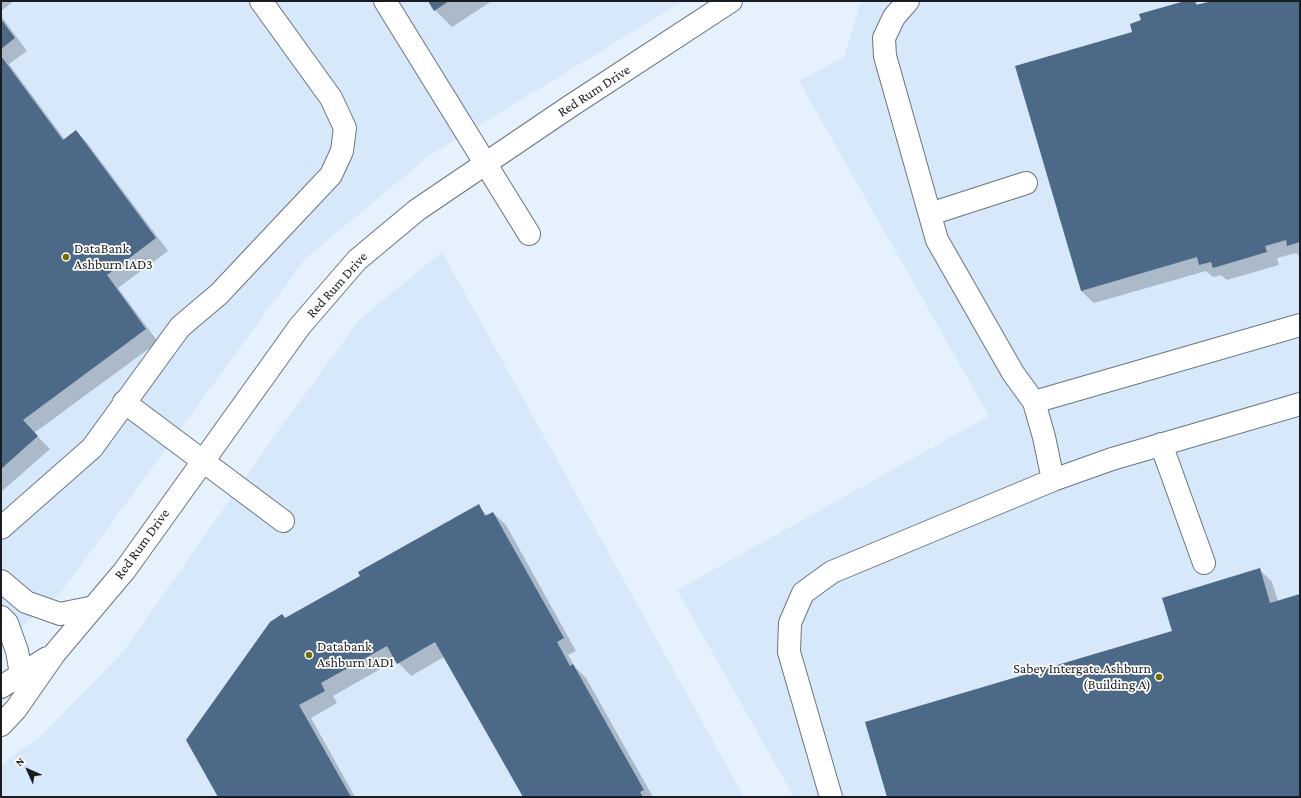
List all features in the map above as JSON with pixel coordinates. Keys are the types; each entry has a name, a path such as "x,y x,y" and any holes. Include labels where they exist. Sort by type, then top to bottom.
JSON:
{"street":[{"path":"1,528 92,448 180,327 219,294 330,175 342,151 345,128 331,98 261,1"},
{"path":"385,1 530,234"},
{"name":"Red Rum Drive","path":"1,725 16,709 55,653 125,570 201,461 300,326 357,260 417,210 732,1"},
{"path":"908,1 894,17 884,38 885,56 937,240 1013,373 1034,402 1044,437 1053,480"},
{"path":"930,214 1026,183"},
{"path":"1034,402 1300,325"},
{"path":"124,402 283,521"},
{"path":"831,797 789,652 790,624 803,593 832,572 1053,480 1112,459 1300,404"},
{"path":"1161,444 1204,564"},
{"path":"1,581 26,602 60,614 94,607"},
{"path":"1,617 7,623 17,651 21,674"},
{"name":"Red Rum Drive","path":"1,687 55,653"}],"shaded area":[{"path":"1,1 683,1 429,156 305,259 61,592 1,645"},
{"path":"864,1 1300,1 1300,797 794,797 677,590 989,416 799,81 844,57 860,4"},
{"path":"442,252 744,797 1,797 1,765 43,734 123,652 273,438 360,319"}],"building":[{"path":"428,1 449,1 434,11"},
{"path":"1185,1 1195,1 1196,5 1212,1 1300,1 1300,242 1287,246 1286,240 1265,246 1267,252 1213,268 1211,262 1199,265 1197,257 1081,291 1015,66 1132,32 1130,24 1141,20 1139,14"},
{"path":"1,19 15,38 1,49"},
{"name":"DataBank Ashburn IAD3","path":"1,56 63,140 76,130 156,238 107,275 146,329 23,420 38,436 1,469"},
{"name":"Databank Ashburn IAD1","path":"479,504 485,516 493,512 564,638 557,642 570,666 573,664 644,790 640,792 643,797 523,797 435,642 397,664 387,646 321,683 325,691 299,705 351,797 218,797 186,740 270,622 282,614 285,618 360,576 358,572"},
{"name":"Sabey Intergate.Ashburn (Building A)","path":"1260,568 1270,603 1300,594 1300,797 887,797 865,722 1172,631 1162,598"}],"place":[{"name":"DataBank Ashburn IAD3","path":"66,257"},
{"name":"Databank Ashburn IAD1","path":"309,655"},
{"name":"Sabey Intergate.Ashburn (Building A)","path":"1159,677"}]}
